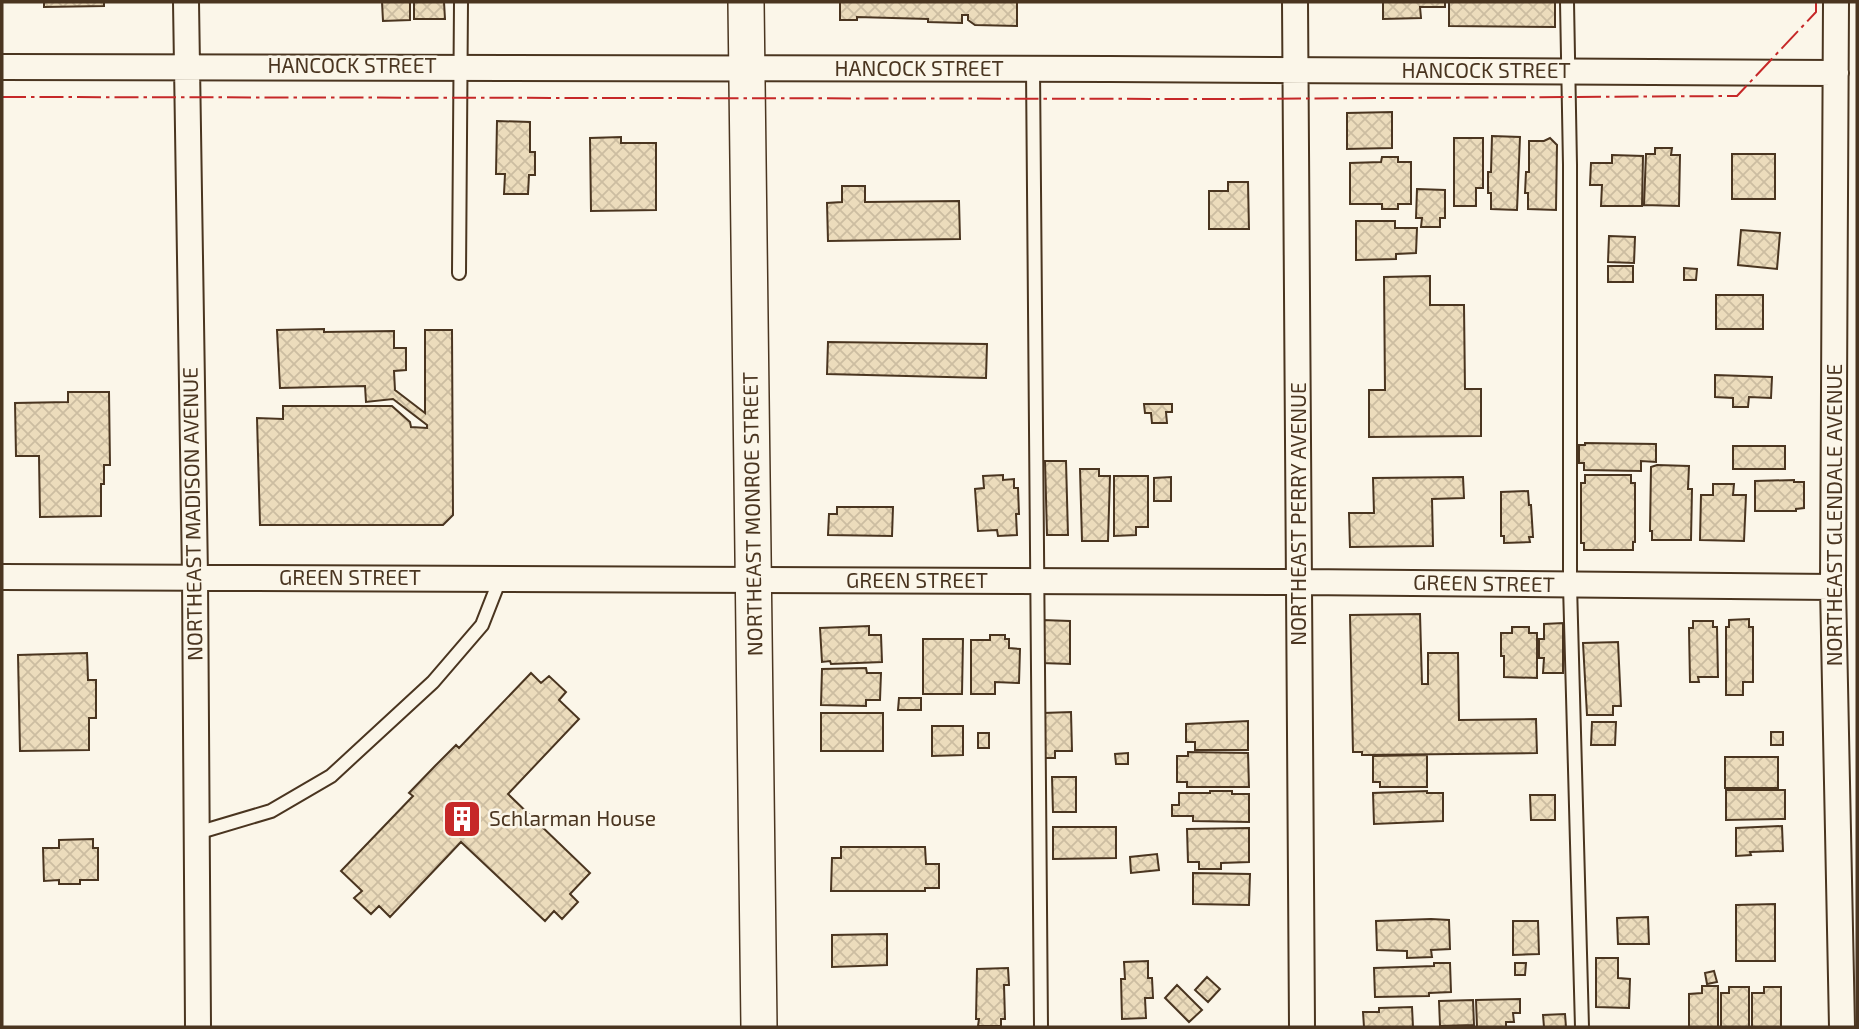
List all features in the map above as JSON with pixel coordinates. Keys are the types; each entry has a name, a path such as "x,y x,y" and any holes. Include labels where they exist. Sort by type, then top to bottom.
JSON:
{"street":[{"name":"NORTHEAST MADISON AVENUE","path":"186,2 195,577 198,1027"},
{"name":"NORTHEAST MONROE STREET","path":"746,2 759,1027"},
{"name":"NORTHEAST PERRY AVENUE","path":"1295,2 1302,1027"},
{"name":"NORTHEAST GLENDALE AVENUE","path":"1836,2 1836,73 1847,207 1833,587 1842,1027"},
{"name":"HANCOCK STREET","path":"2,66 1836,73"},
{"name":"GREEN STREET","path":"2,578 1300,582 1833,587"}],"lane":[{"path":"459,273 461,2"},
{"path":"1567,2 1566,72 1570,165 1570,585 1582,1027"},
{"path":"1033,69 1041,1027"},
{"path":"197,833 271,811 331,776 433,682 466,644 482,625 500,579"}],"building":[{"path":"44,2 104,2 104,6 44,7"},
{"path":"382,2 410,2 410,20 383,21"},
{"path":"414,2 444,2 445,19 414,19"},
{"path":"840,2 1017,2 1017,26 975,25 968,20 968,15 962,15 962,23 857,17 857,20 840,20"},
{"path":"1383,2 1445,2 1445,7 1420,7 1421,18 1383,19"},
{"path":"1449,2 1555,2 1555,27 1449,26"},
{"path":"1392,112 1392,148 1347,149 1347,113"},
{"path":"497,121 530,122 530,152 535,152 535,175 529,175 528,194 504,194 505,174 496,174"},
{"path":"1492,136 1520,137 1517,210 1491,209 1488,172 1491,172"},
{"path":"621,137 621,143 656,143 656,210 591,211 590,138"},
{"path":"1454,138 1483,138 1483,188 1476,188 1476,206 1454,206"},
{"path":"1550,138 1557,145 1556,210 1528,209 1528,193 1525,193 1526,172 1529,172 1529,141 1544,141"},
{"path":"1655,148 1672,148 1671,155 1680,155 1679,206 1644,205 1646,154 1655,154"},
{"path":"1732,154 1775,154 1775,199 1732,199"},
{"path":"1612,155 1643,156 1642,206 1601,206 1602,185 1590,185 1591,163 1612,163"},
{"path":"1382,157 1398,157 1398,162 1411,162 1411,204 1398,204 1398,209 1382,209 1382,204 1350,204 1350,163 1381,162"},
{"path":"1228,182 1248,182 1249,229 1209,229 1209,191 1228,191"},
{"path":"842,186 865,186 865,202 959,201 960,239 828,241 827,203 842,202"},
{"path":"1417,189 1445,190 1445,218 1440,218 1440,227 1421,227 1422,218 1416,218"},
{"path":"1356,221 1395,221 1395,228 1417,228 1416,253 1396,254 1396,259 1356,260"},
{"path":"1741,230 1780,233 1777,269 1738,265"},
{"path":"1609,236 1635,237 1634,263 1608,262"},
{"path":"1608,266 1633,266 1633,282 1608,282"},
{"path":"1684,268 1697,269 1696,280 1684,280"},
{"path":"1430,276 1430,305 1464,305 1465,389 1481,389 1481,436 1369,437 1369,390 1385,390 1384,277"},
{"path":"1716,295 1763,295 1763,329 1716,329"},
{"path":"324,329 324,332 394,331 394,348 406,348 406,370 394,371 395,390 425,413 425,330 452,330 453,515 443,525 260,525 257,418 283,419 283,406 392,406 410,422 411,427 427,428 427,425 393,399 366,402 365,386 280,388 277,330"},
{"path":"828,342 987,344 986,378 827,374"},
{"path":"1715,375 1772,377 1771,398 1749,397 1748,407 1733,407 1733,398 1715,397"},
{"path":"68,392 109,392 110,465 104,465 101,516 40,517 39,456 16,456 15,403 68,402"},
{"path":"1144,404 1172,404 1172,412 1166,412 1167,423 1152,423 1151,413 1145,413"},
{"path":"1656,444 1656,462 1641,461 1641,471 1584,470 1584,463 1579,463 1579,445"},
{"path":"1733,446 1785,446 1785,469 1733,469"},
{"path":"1045,461 1066,461 1068,535 1047,535"},
{"path":"1689,466 1688,489 1692,489 1691,540 1652,540 1651,467"},
{"path":"1080,469 1099,469 1099,476 1110,476 1108,541 1082,541"},
{"path":"1003,475 1003,480 1014,479 1014,488 1018,488 1017,535 998,536 997,530 978,531 975,489 984,488 983,476"},
{"path":"1585,475 1631,475 1631,483 1635,483 1633,550 1584,550 1584,543 1581,543 1581,483 1585,483"},
{"path":"1114,476 1148,476 1148,527 1136,527 1136,535 1114,536"},
{"path":"1171,477 1171,501 1154,501 1154,478"},
{"path":"1463,477 1464,498 1432,499 1433,546 1350,547 1349,513 1374,513 1373,478"},
{"path":"1755,481 1804,482 1804,508 1796,511 1755,511"},
{"path":"1713,484 1734,484 1733,495 1746,495 1744,541 1700,540 1701,495 1713,495"},
{"path":"1528,491 1533,537 1529,537 1530,542 1504,543 1504,536 1501,536 1501,492"},
{"path":"837,507 893,507 892,536 828,535 829,514 837,514"},
{"path":"1420,614 1422,684 1428,684 1428,653 1458,653 1459,720 1536,719 1537,753 1362,755 1362,752 1353,752 1350,615"},
{"path":"1749,619 1749,627 1753,627 1753,682 1743,682 1743,695 1726,695 1726,627 1729,627 1729,620"},
{"path":"1042,620 1070,621 1070,664 1041,663"},
{"path":"1693,621 1713,621 1713,627 1717,627 1718,677 1698,677 1699,682 1690,682 1689,628 1693,628"},
{"path":"1563,623 1563,673 1543,673 1544,658 1539,658 1539,639 1544,639 1544,624"},
{"path":"869,626 869,635 881,635 882,662 822,662 820,628"},
{"path":"1512,627 1529,627 1529,633 1537,633 1537,678 1504,677 1501,633 1512,633"},
{"path":"990,635 1005,635 1005,639 1009,639 1009,648 1020,649 1019,683 995,682 995,694 971,694 971,640 990,640"},
{"path":"923,639 963,639 962,694 923,694"},
{"path":"1618,642 1621,706 1613,706 1613,715 1587,715 1583,643"},
{"path":"87,653 88,680 96,680 96,718 89,718 89,750 20,751 18,655"},
{"path":"866,668 867,673 881,673 880,700 866,700 866,706 821,705 822,669"},
{"name":"Schlarman House","path":"531,673 541,683 549,676 566,692 559,700 579,719 508,794 590,873 570,894 578,902 562,919 554,911 545,921 461,842 390,917 379,906 371,914 354,898 362,891 341,871 413,796 409,793 456,745 459,748"},
{"path":"899,698 921,698 921,710 898,710"},
{"path":"1071,712 1072,751 1055,751 1055,758 1043,758 1043,713"},
{"path":"821,713 883,713 883,751 821,751"},
{"path":"1248,721 1248,750 1195,750 1195,742 1186,742 1186,724"},
{"path":"1592,722 1616,722 1615,745 1591,745"},
{"path":"932,726 963,726 963,755 932,756"},
{"path":"1771,732 1783,732 1783,745 1771,745"},
{"path":"978,733 989,733 989,748 978,748"},
{"path":"1188,752 1248,753 1249,787 1187,787 1187,782 1177,782 1177,756 1188,756"},
{"path":"1128,753 1128,764 1116,764 1115,754"},
{"path":"1427,755 1427,787 1380,787 1380,782 1373,782 1373,756"},
{"path":"1725,757 1778,757 1778,788 1725,788"},
{"path":"1052,777 1076,777 1076,812 1053,812"},
{"path":"1726,790 1785,790 1785,819 1726,820"},
{"path":"1210,791 1249,794 1249,822 1193,821 1193,816 1172,816 1172,805 1179,805 1179,793"},
{"path":"1373,793 1443,793 1443,821 1374,824"},
{"path":"1530,795 1555,795 1555,820 1531,820"},
{"path":"1782,826 1783,851 1750,852 1751,855 1736,856 1736,828"},
{"path":"1053,827 1116,827 1116,858 1053,859"},
{"path":"1249,828 1249,862 1221,863 1221,869 1199,869 1199,862 1188,862 1187,829"},
{"path":"93,839 93,848 98,848 98,880 80,880 80,884 59,884 59,880 44,881 43,848 59,848 59,840"},
{"path":"841,847 925,847 926,864 939,864 939,888 925,888 925,891 831,891 832,858 841,858"},
{"path":"1157,854 1159,870 1131,873 1130,857"},
{"path":"1193,873 1250,874 1249,905 1193,904"},
{"path":"1775,904 1775,961 1736,961 1736,905"},
{"path":"1648,917 1649,944 1618,944 1617,918"},
{"path":"1449,920 1450,949 1431,950 1432,957 1407,958 1407,951 1377,950 1376,921"},
{"path":"1513,921 1538,921 1539,954 1513,955"},
{"path":"887,934 887,965 832,967 832,935"},
{"path":"1596,958 1618,958 1618,978 1630,979 1629,1008 1596,1007"},
{"path":"1148,961 1148,978 1152,978 1153,998 1145,998 1146,1018 1122,1019 1121,979 1125,979 1124,962"},
{"path":"1434,963 1450,963 1451,992 1429,993 1429,996 1375,997 1374,968 1434,966"},
{"path":"1515,963 1526,963 1525,975 1515,975"},
{"path":"1008,968 1009,985 1004,985 1005,1019 1001,1019 1001,1026 978,1026 977,969"},
{"path":"1714,971 1717,982 1707,984 1705,973"},
{"path":"1207,977 1220,989 1208,1002 1195,990"},
{"path":"1177,985 1202,1010 1189,1022 1165,998"},
{"path":"1702,986 1718,986 1718,1027 1689,1027 1689,994 1702,993"},
{"path":"1729,987 1749,987 1749,1027 1721,1027 1721,993 1729,993"},
{"path":"1764,987 1781,987 1781,1027 1752,1027 1752,993 1764,993"},
{"path":"1520,999 1520,1013 1513,1013 1514,1022 1506,1022 1506,1027 1477,1027 1476,1000"},
{"path":"1473,1000 1474,1025 1440,1026 1439,1001"},
{"path":"1412,1007 1413,1027 1364,1027 1363,1012 1379,1012 1379,1008"},
{"path":"1565,1014 1566,1027 1544,1027 1543,1015"}],"power":[{"path":"2,97 1221,99 1737,96 1816,12 1816,2"}],"place":[{"name":"Schlarman House","path":"462,819"}]}
